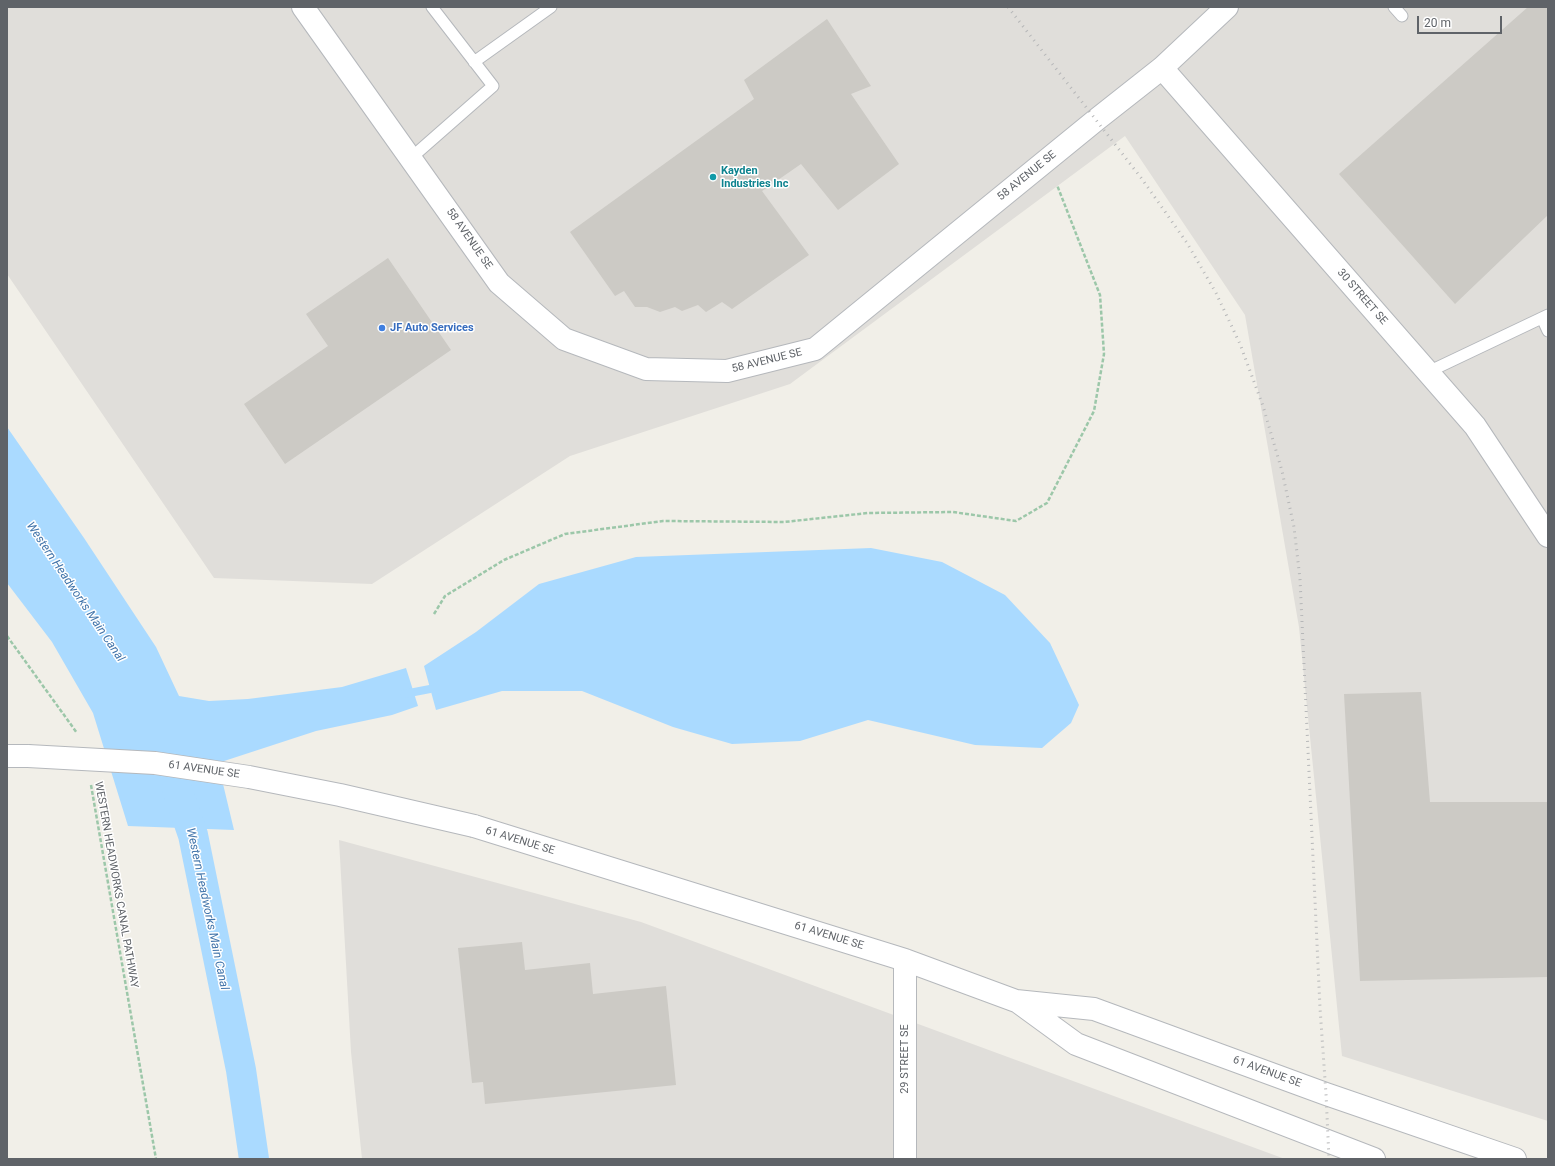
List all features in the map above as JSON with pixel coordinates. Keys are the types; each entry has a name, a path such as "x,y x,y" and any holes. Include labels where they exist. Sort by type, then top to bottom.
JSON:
{"street":[{"name":"58 AVENUE SE","path":"303,7 499,282 564,339 646,369 726,371 815,349 1162,68 1227,7"},
{"name":"30 STREET SE","path":"1162,68 1475,426 1548,536"},
{"name":"61 AVENUE SE","path":"18,756 155,763 249,777 340,795 474,826 904,960 1016,1001 1094,1009 1326,1094 1515,1159"},
{"name":"29 STREET SE","path":"904,960 905,1159"},
{"name":"61 AVENUE SE","path":"1016,1001 1076,1044 1374,1159"}],"lane":[{"path":"411,158 493,86 432,7"},
{"path":"474,62 551,7"},
{"path":"1394,7 1402,16"},
{"path":"1428,372 1545,316 1548,331"}],"path":[{"path":"434,614 445,596 504,560 565,534 663,521 784,522 868,513 953,512 1016,521 1047,503 1094,411 1104,354 1100,295 1060,190"},
{"path":"7,636 79,736"},
{"name":"WESTERN HEADWORKS CANAL PATHWAY","path":"90,781 156,1159"}],"shaded area":[{"path":"7,7 1548,7 1548,1121 1342,1056 1299,627 1245,315 1125,136 790,384 570,456 372,584 214,578 7,274"},
{"path":"339,840 641,922 1285,1159 362,1159 351,1052"}],"water":[{"path":"7,427 84,538 156,647 179,696 209,701 248,699 342,687 406,668 418,706 392,715 316,731 218,763 234,830 128,826 93,713 52,642 7,583"},
{"path":"871,548 942,562 1005,595 1050,643 1079,705 1071,723 1042,748 975,745 868,720 800,741 732,744 673,727 582,691 502,691 436,710 424,666 476,632 539,584 636,557"}],"building":[{"path":"1528,7 1548,7 1548,215 1455,304 1339,174"},
{"name":"Kayden Industries Inc","path":"827,19 871,86 851,94 899,164 838,210 801,164 762,191 809,255 732,309 722,302 706,312 698,305 682,311 675,307 660,312 647,307 635,307 624,291 615,296 570,232 754,99 744,80"},
{"path":"388,258 451,350 285,464 244,404 328,346 306,314"},
{"path":"1421,692 1430,802 1548,802 1548,977 1360,981 1344,694"},
{"path":"522,942 525,970 590,963 593,994 666,986 676,1085 485,1104 483,1082 472,1083 458,948"}],"waterway":[{"path":"404,694 430,689"},
{"name":"Western Headworks Main Canal","path":"177,789 193,835 241,1070 254,1159"}],"railway":[{"path":"1008,7 1142,179 1187,243 1216,293 1240,344 1263,406 1282,471 1294,527 1300,579 1320,1008 1329,1159"}],"place":[{"name":"Kayden Industries Inc","path":"713,177"},
{"name":"JF Auto Services","path":"382,328"}]}
